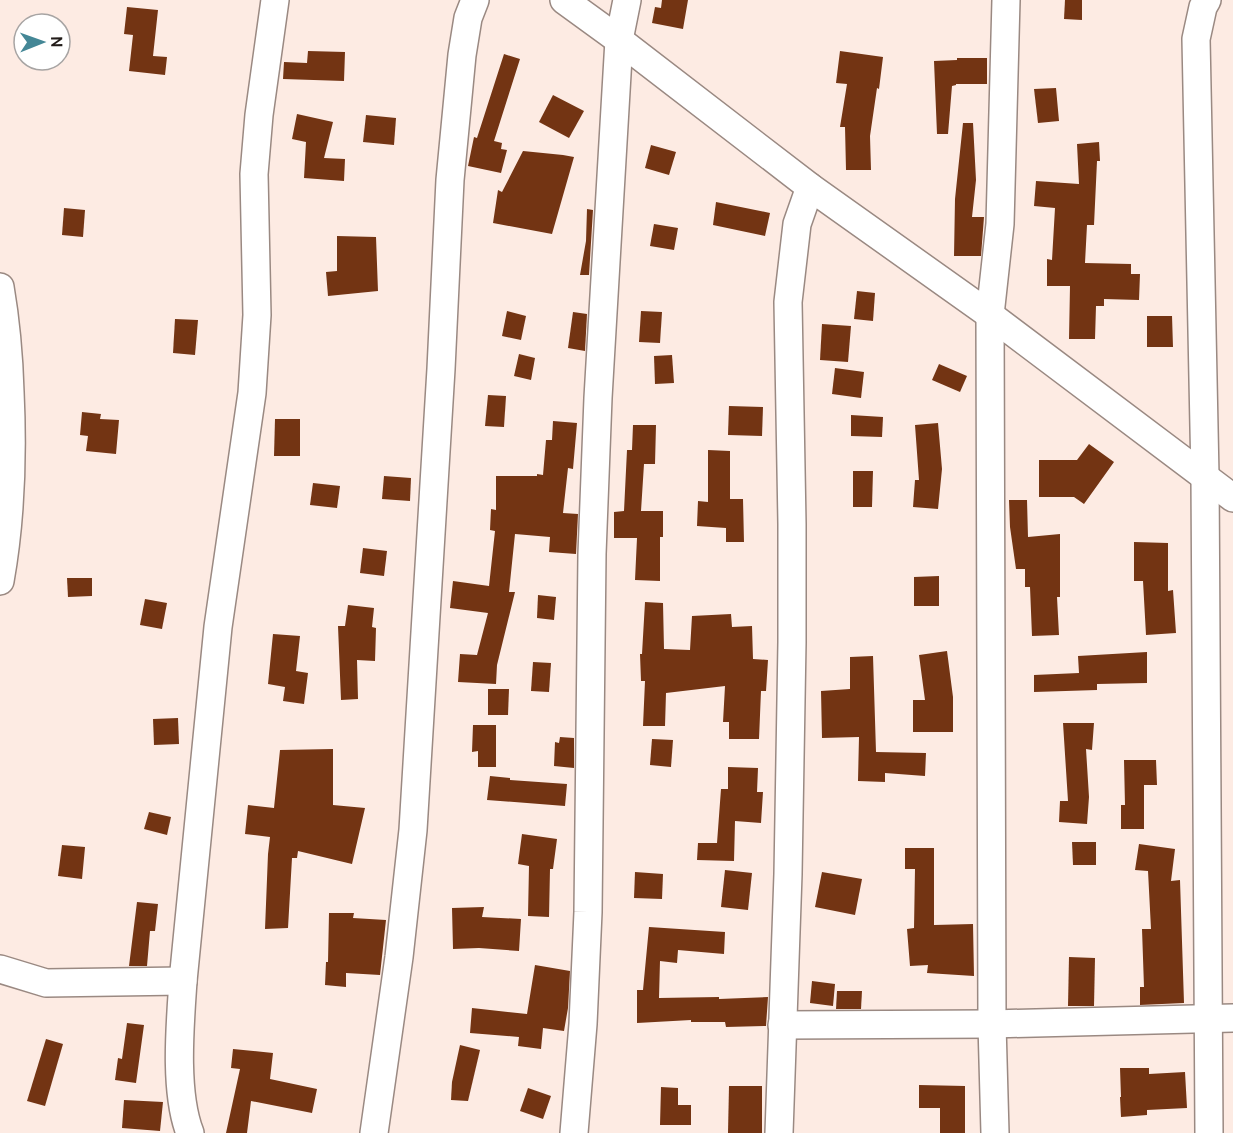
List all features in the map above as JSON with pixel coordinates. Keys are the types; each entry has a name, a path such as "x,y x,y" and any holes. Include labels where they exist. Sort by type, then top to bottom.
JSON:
{"street":[{"path":"190,1133 185,1119 180,1063 183,981 218,627 252,393 256,315 254,174 259,115 275,0"},
{"path":"374,1133 399,957 413,830 450,180 462,55 468,18 475,0"},
{"path":"564,0 810,187 990,315 1233,498"},
{"path":"574,1133 583,1024 588,912 592,554 598,398 619,40 627,0"},
{"path":"995,1133 992,1024 990,315 1000,224 1006,0"},
{"path":"1207,0 1203,7 1196,39 1205,476 1221,1018 1209,1133"},
{"path":"779,1133 788,874 792,642 788,302 797,224 810,187"},
{"path":"0,286 7,333 12,472 9,517 0,581"},
{"path":"0,969 46,983 183,981"},
{"path":"782,1025 992,1024 1221,1018"}],"building":[{"path":"662,0 688,0 683,29 652,23 655,7 661,8"},
{"path":"1065,0 1082,0 1082,20 1064,19"},
{"path":"127,7 158,10 153,56 167,57 165,75 129,71 133,35 124,34"},
{"path":"308,51 345,52 344,81 283,79 284,62 307,63"},
{"path":"840,51 883,57 870,136 871,170 846,170 845,127 840,127 847,84 836,83"},
{"path":"504,54 520,59 494,141 502,143 501,149 507,150 501,173 468,166 474,137 477,138"},
{"path":"957,58 987,58 987,84 952,86 948,134 937,134 934,61 957,60"},
{"path":"1056,88 1059,121 1038,123 1034,89"},
{"path":"553,95 584,111 569,138 539,122"},
{"path":"297,114 333,122 324,158 345,159 344,181 304,178 306,142 292,139"},
{"path":"366,115 396,118 394,145 363,142"},
{"path":"963,123 973,123 976,180 972,217 984,217 981,256 954,256 955,199"},
{"path":"1099,142 1100,161 1097,161 1094,225 1087,225 1085,263 1131,264 1131,274 1140,274 1139,300 1104,299 1104,306 1096,306 1095,339 1069,339 1070,286 1047,286 1047,259 1052,260 1055,208 1034,206 1036,181 1079,184 1077,144"},
{"path":"651,145 676,152 669,175 645,168"},
{"path":"523,151 574,157 552,234 493,223 498,190 502,192"},
{"path":"716,202 770,213 765,236 713,225"},
{"path":"64,208 85,210 83,237 62,235"},
{"path":"587,209 593,210 589,275 580,275 586,241"},
{"path":"654,224 678,228 674,250 650,246"},
{"path":"337,236 376,237 378,291 328,296 326,272 337,271"},
{"path":"857,291 875,293 873,321 854,319"},
{"path":"507,311 526,316 521,340 502,336"},
{"path":"641,311 662,312 660,343 639,342"},
{"path":"573,312 587,314 585,351 568,348"},
{"path":"1147,316 1172,316 1173,347 1147,347"},
{"path":"175,319 198,320 195,355 173,353"},
{"path":"822,324 851,326 848,362 820,360"},
{"path":"519,354 535,358 531,380 514,376"},
{"path":"672,355 674,383 655,384 654,356"},
{"path":"939,364 967,376 960,392 932,380"},
{"path":"835,368 864,372 861,398 832,394"},
{"path":"488,395 506,396 504,427 485,426"},
{"path":"729,406 763,407 762,436 728,435"},
{"path":"82,412 101,414 100,419 119,420 116,454 86,451 88,436 80,435"},
{"path":"851,415 883,417 882,437 851,436"},
{"path":"275,419 300,419 300,456 274,456"},
{"path":"553,421 577,423 573,469 568,468 563,513 578,514 576,554 549,552 550,537 515,534 509,592 515,592 497,665 496,684 458,682 460,654 477,655 488,613 450,608 453,581 489,586 495,531 490,530 491,509 496,510 496,476 543,475 546,440 552,440"},
{"path":"938,423 942,469 938,509 913,507 915,480 919,480 915,425"},
{"path":"633,425 656,425 655,464 644,464 641,511 663,511 663,537 660,537 660,581 635,580 637,538 614,538 614,512 624,511 627,450 632,450"},
{"path":"1089,444 1114,462 1084,504 1074,497 1039,497 1039,460 1077,460"},
{"path":"708,450 730,451 730,499 743,499 744,542 726,542 726,528 697,526 698,501 708,502"},
{"path":"853,471 873,471 872,507 853,507"},
{"path":"384,476 411,478 410,501 382,499"},
{"path":"313,483 340,486 337,508 310,505"},
{"path":"1009,500 1027,500 1028,537 1060,534 1060,597 1057,597 1059,635 1032,636 1030,587 1025,587 1025,569 1016,569"},
{"path":"1134,542 1168,543 1168,591 1173,590 1176,633 1146,635 1143,581 1134,581"},
{"path":"363,548 387,551 384,576 360,573"},
{"path":"939,576 939,606 914,606 914,577"},
{"path":"67,578 92,578 92,596 68,597"},
{"path":"538,595 556,597 554,620 537,618"},
{"path":"145,599 167,603 162,629 140,625"},
{"path":"645,602 663,603 664,649 690,650 692,616 731,614 732,627 752,626 753,659 768,660 766,691 761,691 759,739 729,739 729,722 723,722 725,686 666,693 665,726 643,726 645,681 641,681 640,654 642,654"},
{"path":"348,605 374,608 372,627 376,628 375,661 357,660 358,699 341,700 338,626 345,626"},
{"path":"273,634 300,636 296,671 308,673 304,704 283,701 285,687 268,684"},
{"path":"947,651 953,697 953,732 913,732 913,700 925,700 919,655"},
{"path":"1147,652 1147,683 1097,684 1097,690 1034,692 1034,675 1079,673 1078,656"},
{"path":"873,656 876,752 926,753 925,776 885,773 885,782 858,781 859,737 822,738 821,691 850,689 850,657"},
{"path":"533,662 551,663 549,692 531,691"},
{"path":"488,689 509,689 508,715 488,715"},
{"path":"178,718 179,744 154,745 153,719"},
{"path":"1063,723 1094,723 1092,750 1086,749 1089,797 1087,824 1059,822 1060,801 1068,801"},
{"path":"473,725 496,725 496,767 478,767 478,751 472,752"},
{"path":"560,737 574,738 574,768 554,766 555,742 559,743"},
{"path":"652,739 673,740 671,767 650,765"},
{"path":"333,749 333,805 365,808 352,864 298,851 297,858 292,858 288,928 265,929 270,837 245,834 248,805 274,808 280,750"},
{"path":"1124,760 1156,760 1157,785 1144,785 1144,829 1121,829 1121,805 1125,805"},
{"path":"728,767 758,768 757,792 763,792 761,823 735,821 734,861 697,860 698,843 717,843 721,789 728,789"},
{"path":"490,776 510,778 510,780 567,784 565,806 487,800"},
{"path":"149,812 171,817 167,835 144,829"},
{"path":"522,834 557,839 553,869 550,869 549,917 528,916 529,866 518,864"},
{"path":"1072,842 1096,842 1096,865 1073,865"},
{"path":"1139,844 1175,849 1171,881 1180,880 1184,1003 1140,1005 1140,987 1144,987 1142,929 1151,929 1148,871 1135,870"},
{"path":"62,845 85,847 82,879 58,876"},
{"path":"905,848 934,848 934,925 973,924 974,976 927,973 928,965 910,966 907,929 914,928 915,869 905,869"},
{"path":"725,870 752,873 748,910 721,907"},
{"path":"635,872 663,874 662,899 634,898"},
{"path":"822,872 862,879 855,915 815,907"},
{"path":"137,902 158,904 155,931 150,931 147,966 129,966"},
{"path":"484,907 482,917 521,919 519,951 453,949 452,908"},
{"path":"329,913 354,913 353,918 386,920 380,975 346,973 346,987 325,985"},
{"path":"649,927 725,932 724,954 678,950 677,963 660,961 659,998 768,997 766,1026 726,1027 725,1022 691,1022 691,1020 637,1023 637,990 643,990"},
{"path":"1069,957 1095,958 1094,1006 1068,1006"},
{"path":"535,965 570,971 564,1031 543,1028 541,1049 518,1046 519,1037 470,1033 472,1008 527,1014"},
{"path":"812,981 835,984 833,1006 810,1003"},
{"path":"837,991 862,991 861,1009 836,1009"},
{"path":"127,1023 144,1025 136,1083 115,1080 118,1058 122,1059"},
{"path":"46,1039 63,1044 45,1106 27,1101"},
{"path":"460,1045 480,1050 468,1101 451,1100 452,1082"},
{"path":"233,1049 273,1053 270,1079 317,1089 312,1113 251,1101 247,1133 226,1133 240,1069 231,1068"},
{"path":"1120,1068 1149,1068 1149,1074 1185,1072 1187,1108 1147,1110 1147,1115 1121,1117"},
{"path":"919,1085 965,1086 965,1133 940,1133 940,1108 919,1108"},
{"path":"729,1086 762,1086 762,1133 728,1133"},
{"path":"661,1087 678,1088 678,1105 691,1105 691,1125 660,1125"},
{"path":"528,1088 551,1096 543,1119 520,1111"},
{"path":"124,1100 163,1102 160,1131 122,1128"}]}
